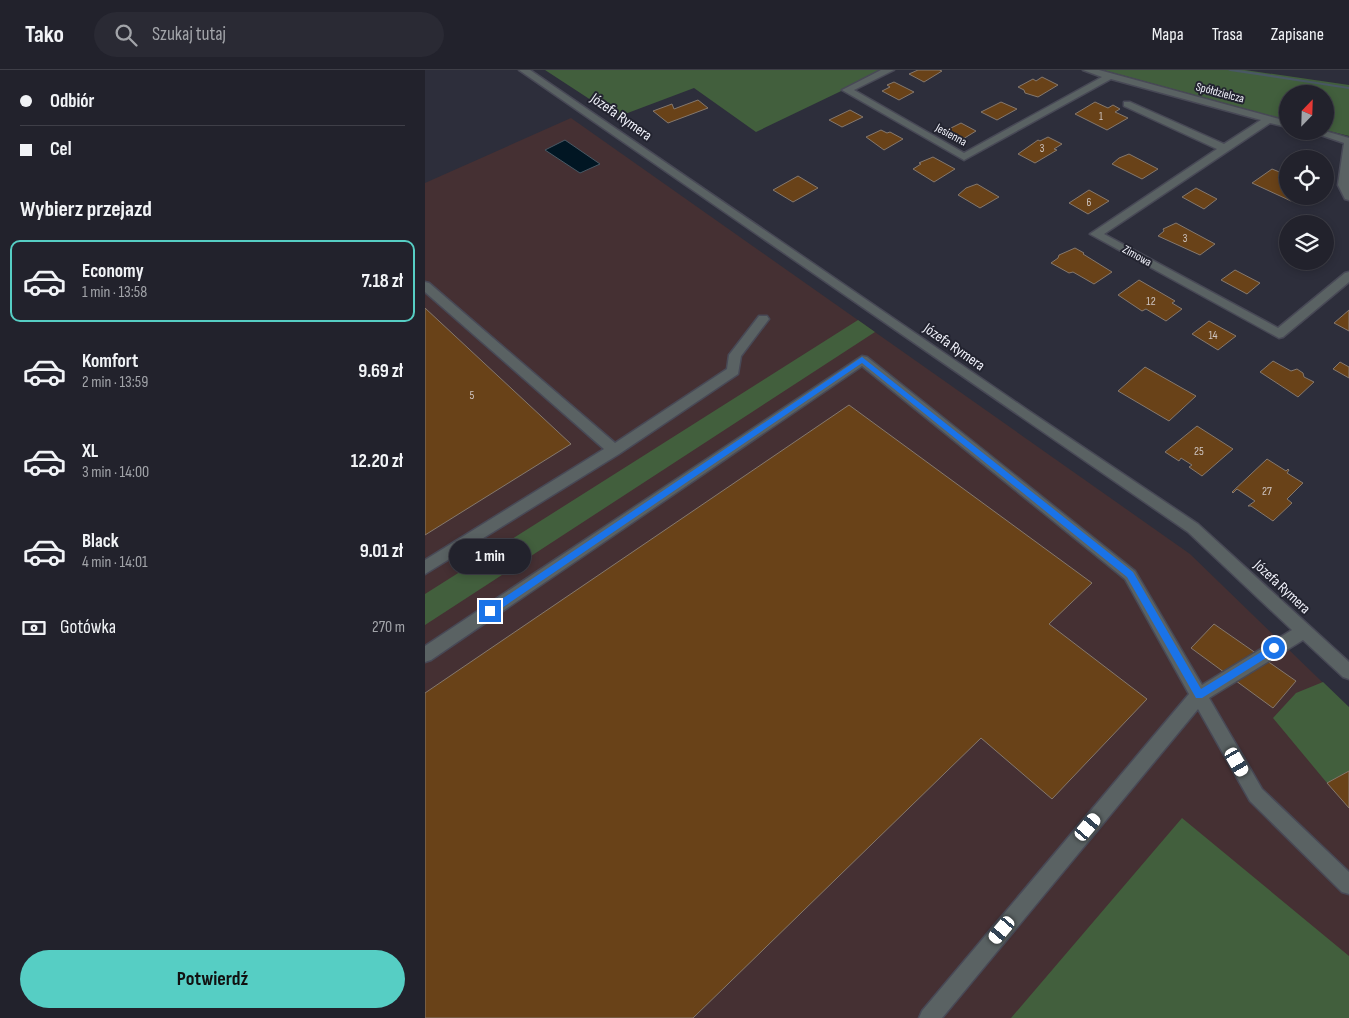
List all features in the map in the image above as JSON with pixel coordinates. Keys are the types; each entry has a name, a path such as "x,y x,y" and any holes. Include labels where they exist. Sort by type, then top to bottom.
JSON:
{"street":[{"name":"Józefa Rymera","path":"524,70 1015,409 1193,528 1349,672"},
{"name":"Jesienna","path":"889,70 847,90 964,157 1110,76"},
{"name":"Spółdzielcza","path":"1088,70 1279,122"},
{"path":"1127,104 1225,149"},
{"name":"Zimowa","path":"1269,119 1096,234 1279,334 1349,276"},
{"path":"1334,137 1349,141 1343,185 1349,197"},
{"path":"425,286 614,450"},
{"path":"425,568 614,450 733,371 735,355 763,319"},
{"path":"425,655 862,360 1130,575 1256,795 1349,885"},
{"path":"929,1018 1199,695 1305,630"}],"shaded area":[{"path":"571,118 1190,554 1349,708 1349,1018 425,1018 425,183"}],"green space":[{"path":"545,70 885,70 756,132 694,88 617,117"},
{"path":"1103,70 1245,70 1349,85 1349,136 1334,132 1334,85 1279,85 1279,118"},
{"path":"858,320 875,332 425,625 425,594"},
{"path":"1323,682 1349,707 1349,771 1327,783 1273,718 1296,693"},
{"path":"1182,818 1349,956 1349,1018 1011,1018"}],"water":[{"path":"565,140 600,164 580,173 545,150"}],"building":[{"path":"918,70 942,71 924,82 909,74"},
{"path":"1042,77 1058,85 1038,97 1025,93 1024,90 1018,87 1033,79 1036,81"},
{"path":"894,82 914,92 899,100 882,91 890,87 887,85"},
{"path":"698,100 708,108 668,123 653,111 672,104 674,109"},
{"path":"1001,102 1017,109 997,120 981,112"},
{"path":"1095,102 1108,108 1113,105 1120,109 1115,112 1128,118 1107,130 1075,114"},
{"path":"850,110 863,117 842,127 829,120"},
{"path":"961,123 976,131 963,139 947,130"},
{"path":"881,130 887,133 890,132 903,139 884,150 866,137"},
{"path":"1048,137 1062,144 1054,149 1057,150 1035,163 1018,154 1038,140 1040,141"},
{"path":"1129,154 1158,169 1142,179 1112,164 1119,158"},
{"path":"933,157 955,169 934,182 913,169 921,164 919,163"},
{"path":"1272,169 1279,172 1279,195 1252,183"},
{"path":"798,176 818,188 793,202 773,190"},
{"path":"977,184 999,197 980,208 958,195 966,188"},
{"path":"1196,188 1217,199 1204,209 1182,197"},
{"path":"1089,190 1109,201 1088,214 1069,203"},
{"path":"1176,223 1215,244 1200,255 1158,236 1164,231 1163,229"},
{"path":"1075,248 1112,272 1094,284 1073,272 1069,273 1051,263 1059,255"},
{"path":"1235,270 1260,283 1247,294 1221,280"},
{"path":"1139,280 1175,301 1172,303 1182,309 1166,321 1146,309 1142,311 1118,295"},
{"path":"425,308 571,444 425,535"},
{"path":"1349,310 1349,331 1334,323"},
{"path":"1209,321 1236,336 1218,350 1192,334"},
{"path":"1273,361 1291,371 1297,369 1303,373 1304,377 1314,382 1298,397 1260,372"},
{"path":"1340,362 1349,367 1349,378 1333,369"},
{"path":"1145,367 1196,396 1169,421 1118,391"},
{"path":"849,405 1092,583 1049,624 1147,699 1052,799 981,738 693,1018 425,1018 425,693"},
{"path":"1197,426 1233,449 1202,476 1189,467 1192,465 1181,458 1179,461 1165,452"},
{"path":"1267,459 1286,471 1288,469 1287,473 1303,483 1287,499 1292,503 1273,521 1251,506 1248,506 1255,501 1237,489 1232,492"},
{"path":"1214,624 1296,681 1273,708 1191,648"},
{"path":"1349,771 1349,808 1327,783"}],"waterway":[{"path":"1230,70 1349,88"}],"route":[{"path":"490,611 862,360 1130,575 1199,695 1274,648"}]}
